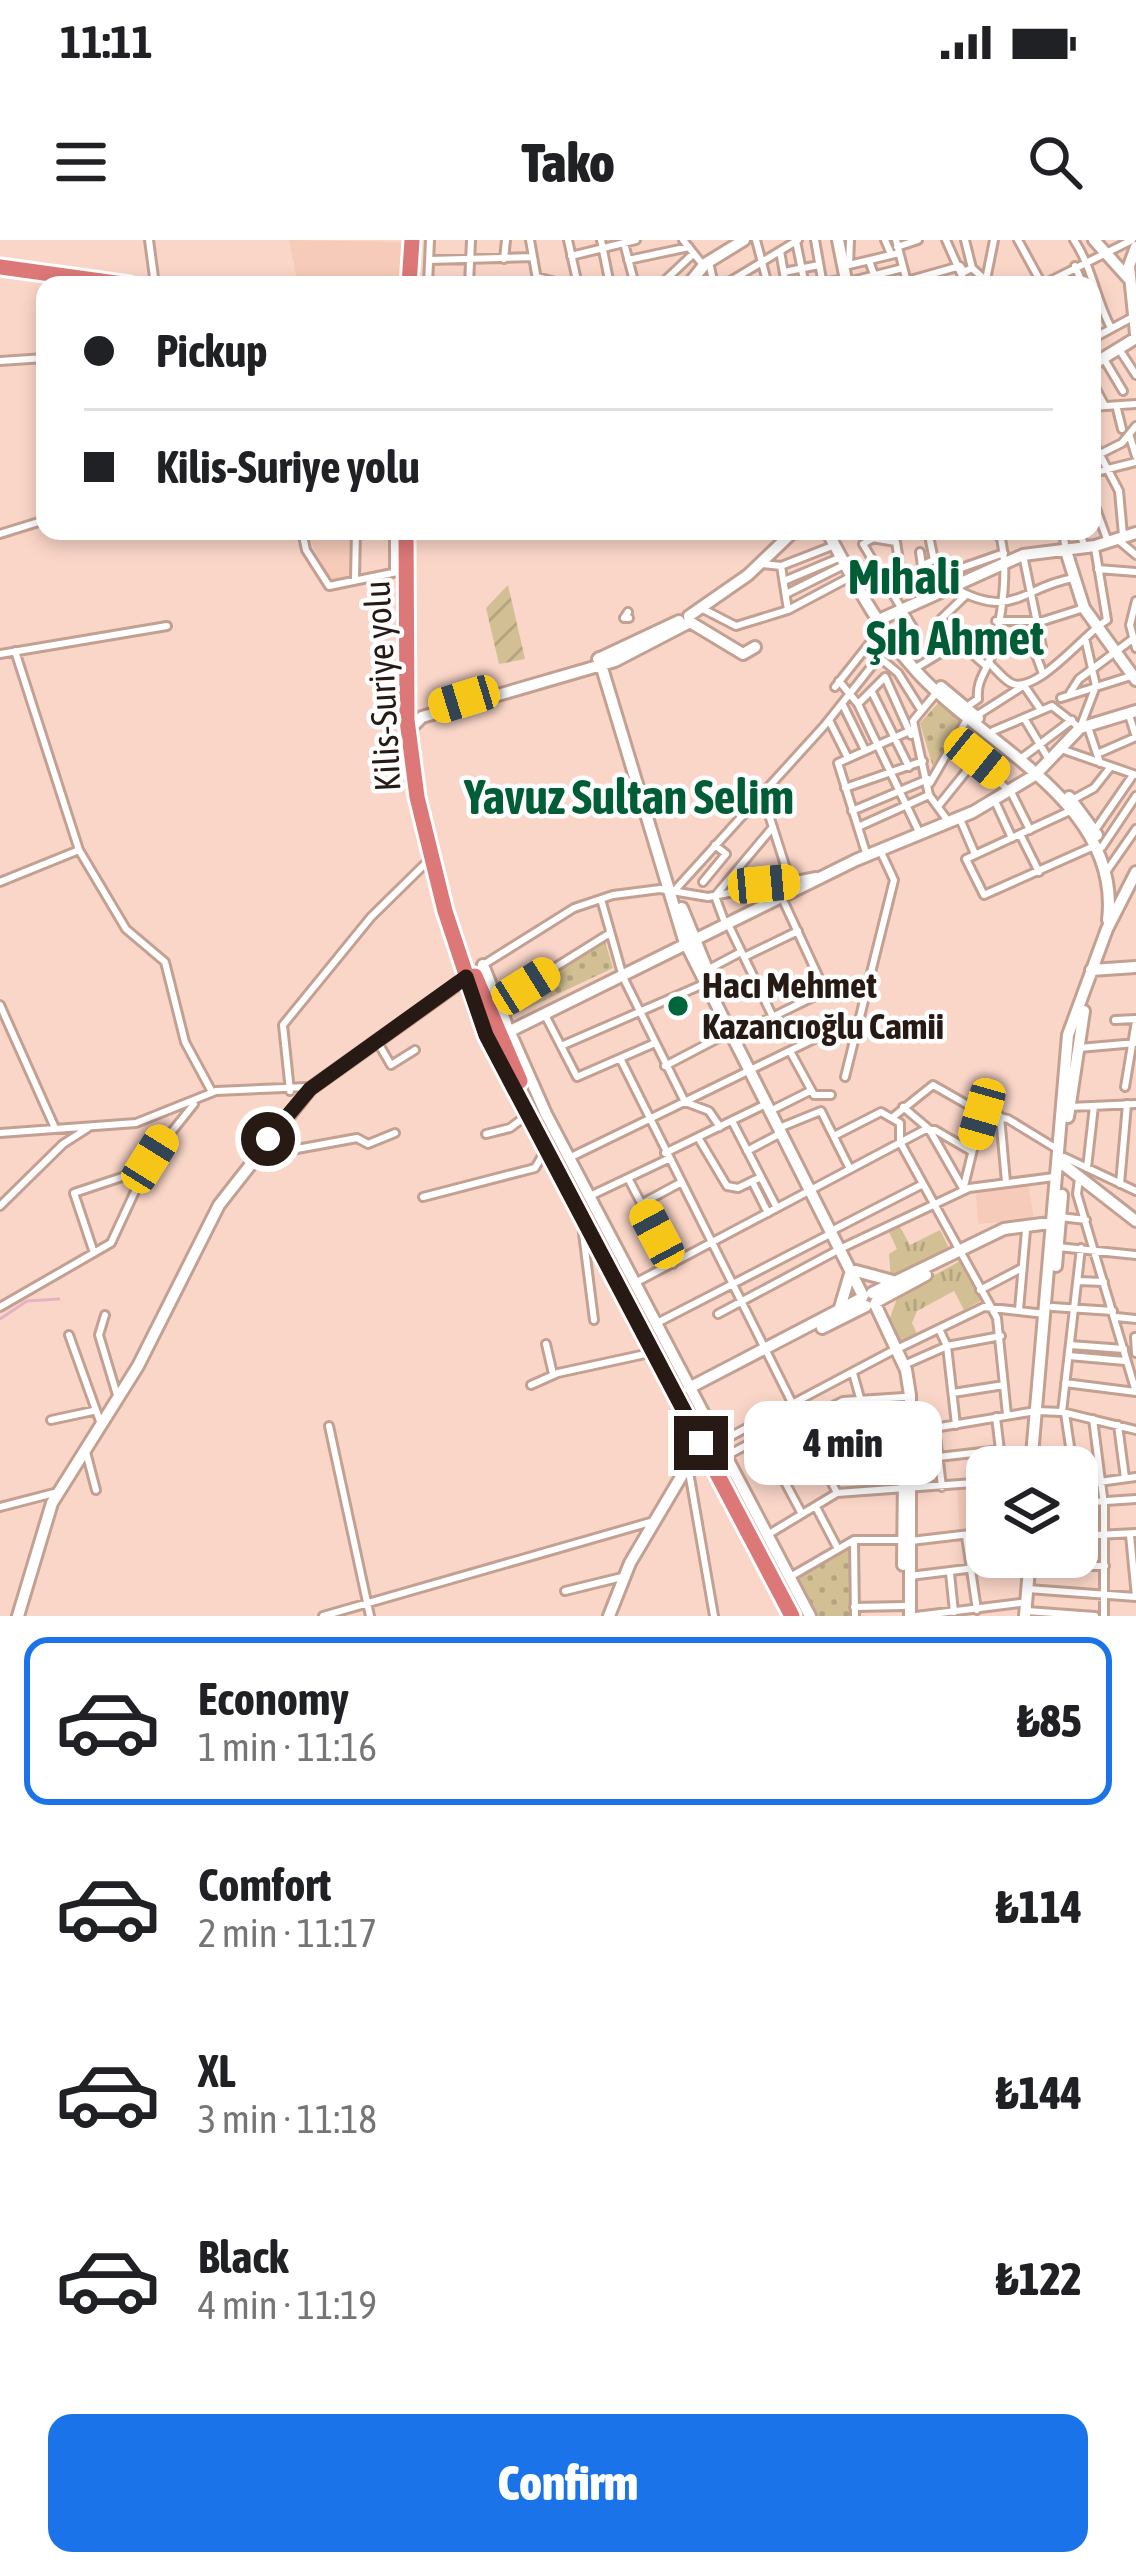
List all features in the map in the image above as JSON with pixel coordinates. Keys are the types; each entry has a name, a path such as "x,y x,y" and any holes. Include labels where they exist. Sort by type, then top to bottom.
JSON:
{"highway":[{"path":"410,276 414,240"},
{"path":"414,240 422,276"},
{"path":"0,271 36,277"},
{"path":"0,271 46,276"},
{"name":"Kilis-Suriye yolu","path":"407,540 400,571 407,720 430,859 466,977 499,1029 546,1148 796,1616"},
{"path":"409,540 414,716 446,891 473,973 541,1123 689,1393 796,1616"}],"street":[{"path":"148,240 154,276"},
{"path":"426,276 430,240"},
{"path":"469,276 471,240"},
{"path":"504,259 506,240"},
{"path":"530,240 536,276"},
{"path":"568,240 576,276"},
{"path":"571,256 636,240"},
{"path":"696,276 706,264 745,240"},
{"path":"756,240 766,276"},
{"path":"745,276 797,240 803,276"},
{"path":"815,240 821,276"},
{"path":"844,240 849,276"},
{"path":"885,240 896,248 905,276"},
{"path":"852,276 869,261 917,240"},
{"path":"946,240 964,272 972,268"},
{"path":"965,240 979,276"},
{"path":"985,276 994,240"},
{"path":"1018,240 1037,276"},
{"path":"1075,240 1088,260 1091,276"},
{"path":"1094,240 1133,280"},
{"path":"624,242 632,276"},
{"path":"1057,276 1102,253 1134,244 1136,336 1101,360"},
{"path":"602,245 608,276"},
{"path":"628,260 688,245"},
{"path":"688,245 711,276"},
{"path":"666,276 688,245"},
{"path":"780,250 785,276"},
{"path":"429,260 533,257"},
{"path":"869,261 875,275"},
{"path":"784,272 819,265"},
{"path":"928,265 928,276"},
{"path":"931,276 960,266"},
{"path":"960,266 963,276"},
{"path":"1074,266 1079,276"},
{"path":"868,276 903,268"},
{"path":"1101,310 1111,328"},
{"path":"1101,334 1133,314"},
{"path":"1119,349 1136,376"},
{"path":"0,362 36,359"},
{"path":"1101,365 1124,391"},
{"path":"1101,399 1105,406"},
{"path":"1101,406 1136,404"},
{"path":"1117,408 1122,429"},
{"path":"1101,453 1136,426"},
{"path":"1101,471 1136,456 1130,435"},
{"path":"969,714 1043,674 1107,620 1098,569 1111,541 1119,491 1101,461"},
{"path":"0,534 36,523"},
{"path":"306,540 326,583 400,571 395,540"},
{"path":"355,579 356,540"},
{"path":"414,716 647,648 762,564 785,540"},
{"path":"834,540 881,624 937,692 992,731 1037,773"},
{"path":"835,540 881,624"},
{"path":"672,890 829,720 879,657 915,631 863,544 869,540"},
{"path":"884,540 896,542 902,580"},
{"path":"922,565 934,560 930,540"},
{"path":"858,827 907,806 928,786 978,699 1000,602 1001,540"},
{"path":"1064,540 1084,608 1112,653 1135,676"},
{"path":"888,582 923,581 1004,558 1111,541 1136,555"},
{"path":"920,553 926,596 943,622 966,595"},
{"path":"1023,555 1042,647 1035,652 1043,674"},
{"path":"920,834 858,704 851,692 837,684 881,624 903,607 1004,558"},
{"path":"762,564 843,561"},
{"path":"693,615 736,626 788,610 843,561"},
{"path":"784,581 843,561"},
{"path":"788,593 843,561"},
{"path":"782,566 788,610"},
{"path":"1098,569 1136,572"},
{"path":"949,586 1000,602 1074,578"},
{"path":"1136,601 1136,648"},
{"path":"996,621 1035,622 1084,608"},
{"path":"693,615 744,647 755,647 747,654 738,652 693,615"},
{"path":"1060,616 1064,631"},
{"path":"0,654 167,626"},
{"path":"1080,725 1096,686 1096,669 1085,637"},
{"path":"1070,693 1074,683 1134,638"},
{"path":"966,647 994,639"},
{"path":"909,689 920,671 959,642 1010,682 1023,684 1041,710"},
{"path":"15,651 79,850 126,929 165,962 181,1030 212,1092"},
{"path":"879,657 920,708"},
{"path":"603,661 689,942 904,1365 909,1613"},
{"path":"858,704 891,669"},
{"path":"920,671 1037,773 1094,830 1119,903"},
{"path":"1061,698 1135,676"},
{"path":"885,677 912,731 928,786 975,854"},
{"path":"872,692 910,767"},
{"path":"867,856 838,763 912,731 920,708 937,692"},
{"path":"842,703 866,750"},
{"path":"992,731 1052,706 1080,725 1100,764"},
{"path":"499,1029 783,900 880,850 954,820 1037,773 1080,725 1132,713 1136,737 1097,754"},
{"path":"1024,718 1050,761"},
{"path":"829,720 848,758"},
{"path":"1022,757 1039,745 1064,738"},
{"path":"1064,738 1109,769 1135,775 1094,830"},
{"path":"955,740 1010,790 1030,830"},
{"path":"938,805 977,758"},
{"path":"845,788 923,761"},
{"path":"1109,769 1072,805 966,859 986,896 1098,847 1136,796"},
{"path":"852,811 928,786"},
{"path":"761,792 790,881"},
{"path":"994,800 1039,872"},
{"path":"1072,805 1098,847"},
{"path":"715,896 773,827"},
{"path":"1106,872 1136,829"},
{"path":"703,882 726,854 716,845"},
{"path":"0,881 79,850"},
{"path":"845,1077 894,880 880,850"},
{"path":"290,1090 283,1025 371,917 430,859"},
{"path":"1061,1165 1076,1048 1095,970 1107,929 1136,872"},
{"path":"810,1616 499,1029 498,1003 483,965 545,924 601,899 672,890 715,896 830,875"},
{"path":"1037,1446 1068,1035 1119,903 1136,887"},
{"path":"727,925 801,891"},
{"path":"715,896 773,1017"},
{"path":"601,899 621,973 665,1066 685,1102 709,1111 719,1127"},
{"path":"665,1066 825,991 783,900"},
{"path":"560,1047 798,931"},
{"path":"498,1003 610,933"},
{"path":"1095,970 1135,968"},
{"path":"499,1029 621,973"},
{"path":"18,1616 37,1542 58,1492 119,1398 213,1214 316,1084 466,977"},
{"path":"0,1005 56,1129"},
{"path":"543,1012 577,1077 655,1043"},
{"path":"1115,1020 1136,1020 1125,1087"},
{"path":"569,1158 816,1038"},
{"path":"377,1041 392,1065 415,1050"},
{"path":"1076,1048 1135,1043"},
{"path":"790,1051 810,1090 817,1097 831,1094"},
{"path":"621,1060 836,1493"},
{"path":"0,1133 149,1120 212,1092 290,1090 316,1084"},
{"path":"893,1117 933,1085 982,1114 1000,1116 1047,1147 1061,1165 1136,1224"},
{"path":"589,1197 698,1137 810,1090"},
{"path":"0,1307 94,1253 120,1229 164,1137 200,1097"},
{"path":"1070,1107 1132,1104 1116,1182"},
{"path":"1065,1383 1136,1392 1086,1220 1082,1177 1094,1106"},
{"path":"903,1107 929,1129 971,1151"},
{"path":"747,1151 819,1111 850,1169"},
{"path":"834,1136 881,1112 900,1123 900,1142 1001,1336 1006,1415"},
{"path":"486,1134 510,1128 529,1114"},
{"path":"964,1190 982,1114"},
{"path":"1000,1116 1006,1182"},
{"path":"732,1121 773,1211"},
{"path":"0,1206 63,1144 92,1126"},
{"path":"635,1283 929,1129"},
{"path":"929,1129 964,1190"},
{"path":"268,1139 286,1151 357,1138 365,1144 395,1133"},
{"path":"698,1137 724,1184 735,1189 757,1179"},
{"path":"424,1197 535,1168 546,1148"},
{"path":"718,1313 933,1203 964,1190 1061,1165"},
{"path":"94,1253 74,1193 146,1169"},
{"path":"1082,1177 1116,1182 1134,1192"},
{"path":"1082,1177 1136,1224"},
{"path":"628,1178 673,1264"},
{"path":"1098,1191 1116,1182"},
{"path":"641,1204 680,1183"},
{"path":"657,1323 923,1184"},
{"path":"878,1207 888,1225"},
{"path":"583,1217 594,1320"},
{"path":"689,1393 1004,1229 1086,1220"},
{"path":"959,1254 1057,1224"},
{"path":"1048,1310 1057,1224"},
{"path":"1018,1312 1026,1230"},
{"path":"1058,1246 1136,1255"},
{"path":"1070,1446 1065,1383 1082,1248"},
{"path":"788,1256 797,1272"},
{"path":"980,1290 1022,1268"},
{"path":"853,1271 897,1286"},
{"path":"839,1311 853,1271"},
{"path":"1078,1281 1105,1282"},
{"path":"884,1323 897,1286"},
{"path":"766,1353 839,1311 869,1300"},
{"path":"869,1300 894,1350 907,1438"},
{"path":"719,1442 894,1350 989,1308 1018,1312 1074,1309 1136,1319"},
{"path":"105,1316 99,1335 119,1398"},
{"path":"939,1329 946,1346 956,1425"},
{"path":"69,1335 101,1424"},
{"path":"904,1365 946,1346 1001,1336"},
{"path":"1120,1336 1136,1337 1136,1353"},
{"path":"546,1344 553,1374"},
{"path":"1070,1345 1124,1349"},
{"path":"531,1385 553,1374 654,1353"},
{"path":"1069,1356 1126,1361"},
{"path":"853,1373 861,1400"},
{"path":"953,1393 1004,1385"},
{"path":"726,1456 838,1402 904,1397"},
{"path":"51,1420 93,1411"},
{"path":"814,1448 907,1438 935,1428 1040,1412 1064,1412 1136,1430"},
{"path":"996,1417 1000,1446"},
{"path":"854,1540 855,1612 1100,1616 1104,1505 1093,1419"},
{"path":"754,1424 802,1514"},
{"path":"1118,1425 1125,1478"},
{"path":"328,1426 370,1616"},
{"path":"935,1428 942,1486"},
{"path":"609,1616 654,1521 701,1443"},
{"path":"85,1449 96,1490"},
{"path":"938,1456 966,1453"},
{"path":"688,1464 713,1616"},
{"path":"1100,1481 1136,1478"},
{"path":"767,1534 836,1493 966,1483"},
{"path":"0,1507 58,1492"},
{"path":"1098,1505 1136,1499"},
{"path":"816,1507 838,1549"},
{"path":"323,1616 654,1521"},
{"path":"1028,1589 1136,1597 1133,1534 1098,1537"},
{"path":"790,1577 854,1540 966,1535"},
{"path":"906,1541 909,1613"},
{"path":"1098,1565 1105,1566"},
{"path":"910,1576 966,1570"},
{"path":"950,1572 954,1612"},
{"path":"565,1591 625,1576"},
{"path":"971,1578 975,1612"},
{"path":"1022,1612 1025,1578"},
{"path":"1022,1612 1028,1578"}],"shaded area":[{"path":"289,240 398,242 408,247 404,276 296,276"},
{"path":"310,540 352,540 351,577 329,580"},
{"path":"1028,1182 1034,1219 978,1224 976,1189"},
{"path":"966,1488 966,1532 960,1533 957,1489"}],"green space":[{"path":"508,585 525,659 499,664 486,608"},
{"path":"939,702 962,721 933,767 920,723"},
{"path":"604,938 613,968 509,1017 504,1004"},
{"path":"899,1225 910,1245 940,1230 950,1250 891,1280 889,1254 897,1249 888,1230"},
{"path":"960,1261 982,1300 964,1310 954,1291 917,1311 912,1323 918,1336 900,1345 889,1321 898,1295"},
{"path":"933,1433 938,1483 916,1479 915,1436"},
{"path":"846,1546 852,1550 853,1616 815,1616 796,1577"}],"waterway":[{"path":"0,1319 27,1301 59,1299"}],"place":[{"name":"Hacı Mehmet Kazancıoğlu Camii","path":"678,1006"}],"district":[{"name":"Mıhali","path":"904,576"},
{"name":"Şıh Ahmet","path":"955,637"},
{"name":"Yavuz Sultan Selim","path":"629,796"}],"route":[{"path":"268,1139 310,1089 466,977 486,1035 701,1443"}]}
